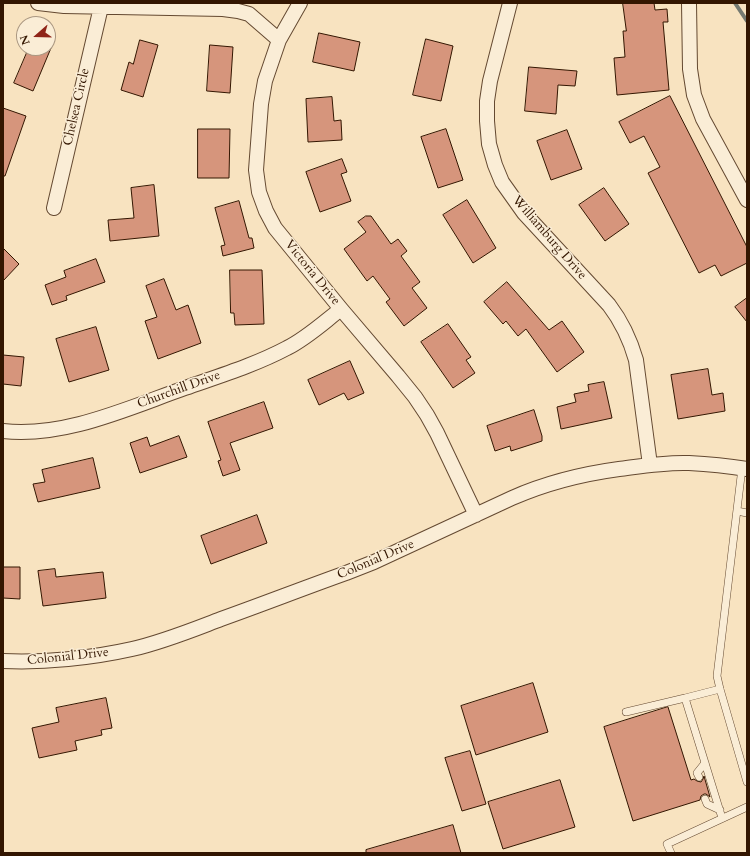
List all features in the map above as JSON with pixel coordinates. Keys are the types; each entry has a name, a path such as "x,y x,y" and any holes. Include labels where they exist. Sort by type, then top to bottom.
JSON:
{"street":[{"path":"38,3 64,6 223,9 238,11 249,14 279,40"},
{"name":"Victoria Drive","path":"300,3 279,40 265,81 261,104 256,170 259,192 266,211 275,228 419,403 437,433 476,515"},
{"name":"Williamburg Drive","path":"510,3 490,81 487,101 489,144 495,166 502,182 524,213 609,305 620,320 632,346 636,360 650,465"},
{"path":"689,3 690,68 694,95 703,119 747,200"},
{"name":"Chelsea Circle","path":"54,208 101,7"},
{"name":"Churchill Drive","path":"3,431 35,432 90,421 252,364 299,342 341,309"},
{"name":"Colonial Drive","path":"3,661 18,662 79,658 127,650 156,643 374,562 529,490 549,483 598,472 650,465 688,463 711,464 744,469"}],"lane":[{"path":"744,469 737,510 717,676 747,782"},
{"path":"737,510 747,512"},
{"path":"626,712 720,689"},
{"path":"685,698 722,818"},
{"path":"698,777 697,773 705,763"},
{"path":"705,799 707,804 720,810"},
{"path":"671,853 667,844 747,807"}],"building":[{"path":"623,3 654,3 655,10 667,9 668,22 663,22 669,90 617,95 614,58 625,57 623,31 626,31"},
{"path":"319,33 360,42 354,71 313,62"},
{"path":"426,39 453,46 441,101 413,95"},
{"path":"140,40 158,45 143,97 121,90 129,62 133,64"},
{"path":"210,45 233,47 230,93 207,91"},
{"path":"26,56 48,56 33,91 14,83"},
{"path":"529,67 577,71 575,86 558,85 556,114 525,111"},
{"path":"670,96 747,247 747,263 721,276 715,265 699,273 648,173 660,167 644,136 630,143 619,122"},
{"path":"332,97 334,121 341,120 342,140 308,142 306,99"},
{"path":"3,108 26,116 5,176 3,176"},
{"path":"198,129 230,129 229,178 198,178"},
{"path":"446,129 463,180 438,188 421,137"},
{"path":"567,130 582,169 551,180 537,141"},
{"path":"342,159 347,172 341,174 351,201 320,212 306,172"},
{"path":"154,185 159,236 110,241 108,220 134,218 131,188"},
{"path":"604,188 629,224 605,241 579,205"},
{"path":"467,200 496,248 473,263 443,215"},
{"path":"239,201 249,238 252,238 254,248 223,256 221,246 225,245 215,208"},
{"path":"366,216 371,216 391,244 398,239 407,251 401,256 420,282 412,288 427,308 404,326 386,302 390,299 373,276 367,281 344,249 366,232 358,222"},
{"path":"3,248 19,264 3,281"},
{"path":"96,259 105,282 66,296 67,300 52,305 45,285 66,277 64,271"},
{"path":"230,270 262,270 264,324 235,325 234,313 231,313"},
{"path":"164,279 176,310 188,305 201,343 158,359 145,321 157,317 146,286"},
{"path":"507,282 549,330 562,321 584,352 557,372 526,329 518,336 506,321 503,324 484,302"},
{"path":"747,298 747,322 735,307"},
{"path":"448,324 471,357 466,360 475,373 453,388 421,342"},
{"path":"96,327 109,370 69,382 56,339"},
{"path":"3,355 24,357 21,386 3,384"},
{"path":"350,361 364,393 348,400 344,393 319,405 308,380"},
{"path":"708,369 712,395 723,393 725,411 678,419 671,375"},
{"path":"604,382 612,418 561,429 557,407 576,402 574,394 589,391 588,385"},
{"path":"264,402 273,428 230,443 240,470 223,476 218,461 221,460 208,422"},
{"path":"534,410 542,436 542,441 511,451 510,446 495,451 487,426"},
{"path":"179,436 187,457 140,473 130,443 147,437 150,446"},
{"path":"93,458 100,488 38,502 33,484 45,482 42,470"},
{"path":"257,515 267,543 211,564 201,536"},
{"path":"3,567 20,567 20,599 3,598"},
{"path":"55,569 56,577 103,572 106,598 43,606 38,571"},
{"path":"533,683 548,732 476,755 461,706"},
{"path":"106,698 112,728 101,730 102,735 75,741 77,750 39,758 32,728 59,722 56,708"},
{"path":"668,707 691,780 694,779 701,782 704,776 710,797 704,794 701,796 700,800 633,821 604,727"},
{"path":"470,751 486,804 462,811 445,758"},
{"path":"560,780 575,827 503,849 488,802"},
{"path":"453,825 461,853 366,853 366,850"}],"waterway":[{"path":"735,3 747,21"}]}
